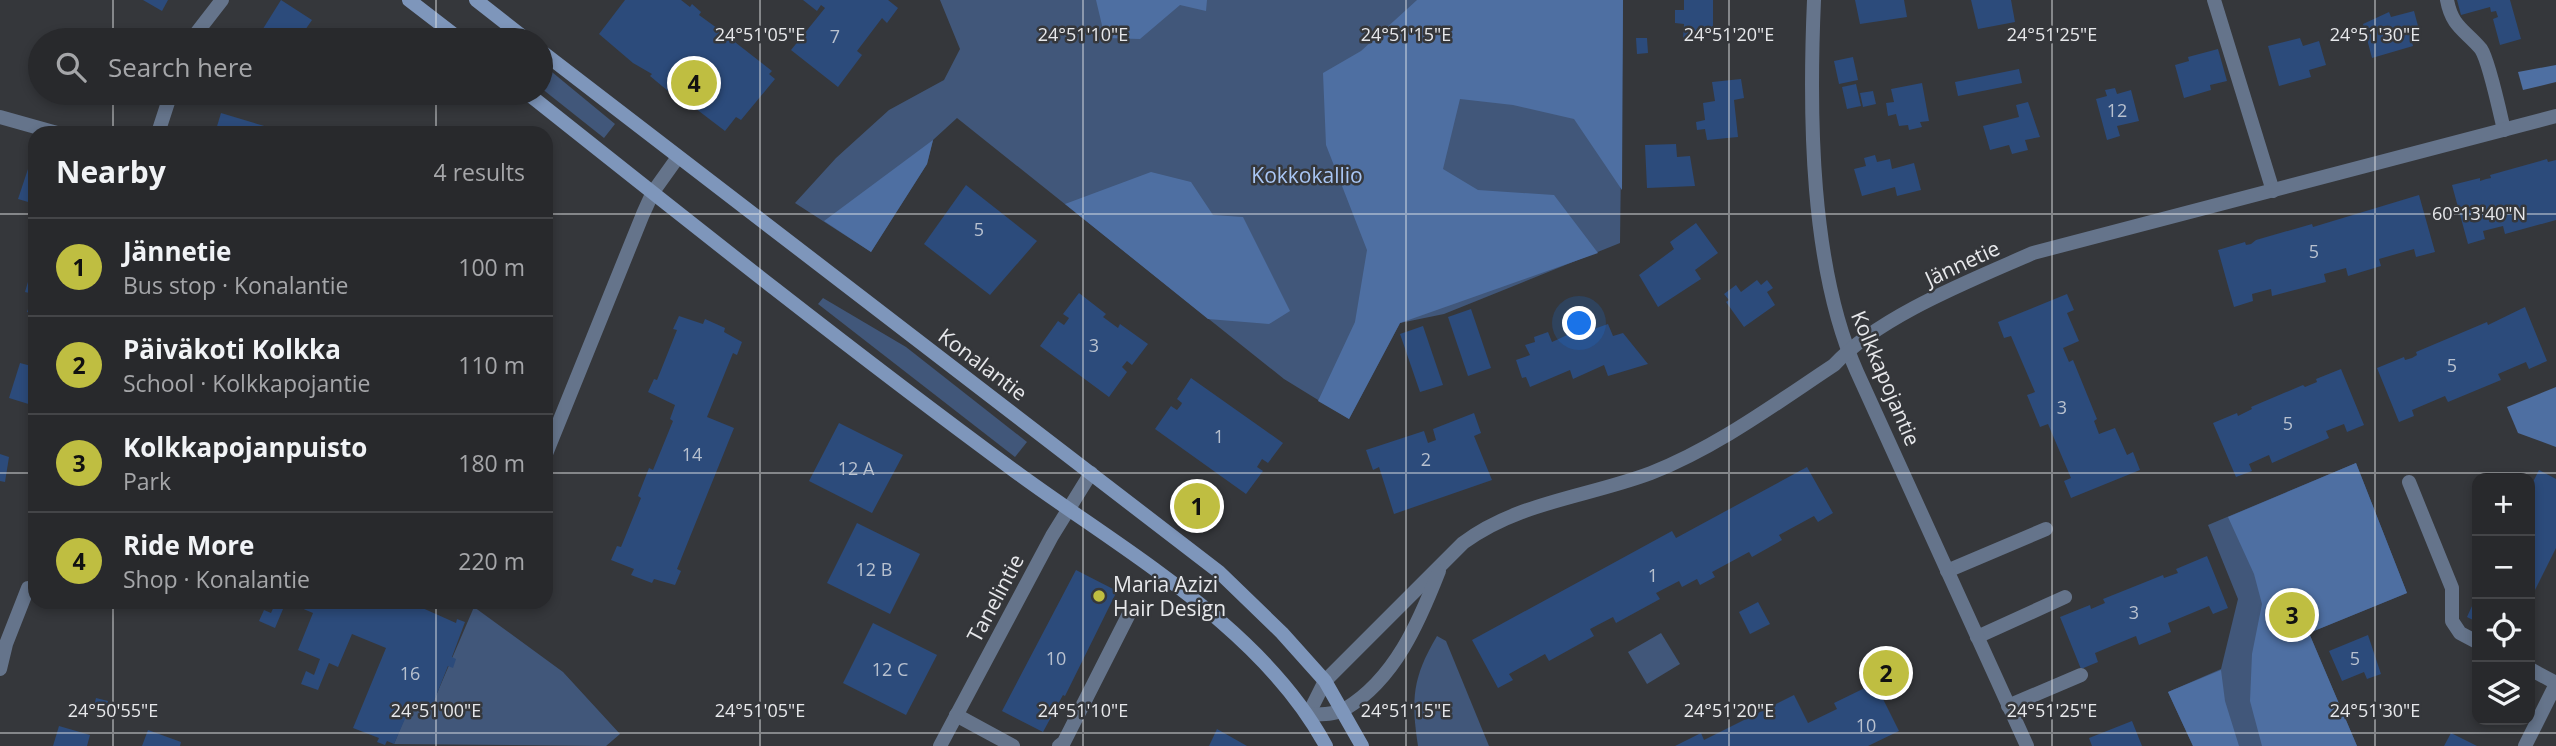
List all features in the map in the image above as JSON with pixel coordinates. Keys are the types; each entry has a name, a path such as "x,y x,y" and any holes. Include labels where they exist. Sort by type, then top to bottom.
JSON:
{"main road":[{"path":"409,0 445,28"},
{"path":"476,0 512,28"},
{"name":"Konalantie","path":"553,60 1219,572 1267,617 1325,681 1362,746"},
{"path":"542,105 1213,617 1258,658 1308,715 1326,746"}],"street":[{"path":"200,28 222,0"},
{"name":"Kolkkapojantie","path":"1814,0 1812,65 1817,178 1836,316 1847,351 2027,746"},
{"path":"2214,0 2273,191"},
{"path":"2447,0 2450,16 2464,35 2482,51 2504,130"},
{"path":"160,126 167,105"},
{"name":"Jännetie","path":"1308,715 1325,681 1441,568 1463,543 1500,519 1525,509 1606,488 1685,458 1730,434 1834,365 1847,351 1913,310 2033,253 2556,116"},
{"path":"0,117 32,126"},
{"path":"553,437 653,192 678,157"},
{"name":"Tanelintie","path":"940,746 1067,508 1091,473"},
{"path":"2409,482 2452,588 2452,621 2460,633 2472,639"},
{"path":"1947,571 2046,529"},
{"name":"Jännetie","path":"1344,711 1384,675 1405,647 1441,568"},
{"path":"0,669 6,644 28,588"},
{"path":"1977,637 2065,597"},
{"path":"1059,746 1064,742 1130,611"},
{"path":"2525,746 2556,684 2535,673"},
{"path":"2008,706 2081,675"},
{"path":"1308,715 1344,711"},
{"path":"956,715 1013,746"}],"green space":[{"name":"Kokkokallio","path":"940,0 1623,0 1620,243 1444,314 1400,323 1349,419 1284,379 957,118 933,140 927,164 871,252 795,203 836,158 889,110 944,80 960,49"},
{"path":"553,73 615,124 604,138 553,98"},
{"path":"823,298 906,347 1027,442 1015,457 818,304"},
{"path":"2356,463 2407,593 2309,633 2357,746 2193,746 2168,692 2221,669 2238,599 2208,525"},
{"path":"473,609 477,609 563,672 620,734 606,746 394,744 413,698 432,705"},
{"path":"1661,633 1680,664 1647,684 1628,652"},
{"path":"1437,636 1446,641 1489,746 1418,746 1414,702 1418,677"}],"shaded area":[{"path":"1096,0 1207,0 1206,11 1180,5 1140,39 1105,38"},
{"path":"1417,0 1623,0 1622,190 1574,119 1513,105 1460,99 1443,169 1478,190 1554,195 1598,253 1400,323 1349,419 1318,401 1355,322 1367,250 1326,145 1323,73 1361,51"},
{"path":"2556,65 2556,82 2523,90 2518,72"},
{"path":"933,140 927,164 871,252 824,221"},
{"path":"1151,172 1191,182 1213,215 1243,217 1290,311 1269,324 1208,319 1065,204"},
{"path":"2556,387 2556,447 2518,433 2507,407"},
{"path":"2356,463 2407,593 2309,633 2357,746 2262,746 2250,701 2252,654 2262,604 2254,574 2228,517"},
{"path":"2221,670 2225,701 2239,746 2193,746 2168,692"}],"building":[{"path":"143,0 168,0 162,11"},
{"path":"281,0 312,20 306,28 264,28"},
{"path":"625,0 681,0 690,7 692,4 701,12 699,15 721,31 723,29 728,32 733,36 731,39 772,71 769,74 775,79 741,120 736,117 725,131 670,89 668,91 650,76 652,74 633,63 599,34"},
{"path":"803,0 888,0 898,8 887,23 882,18 857,51 862,55 838,87 791,50 825,8 821,5 817,11"},
{"path":"1684,0 1713,0 1713,33 1695,32 1695,38 1683,38 1684,24 1675,23 1675,10 1684,10"},
{"path":"1855,0 1904,0 1907,17 1860,24"},
{"path":"1971,0 2011,0 2015,22 1978,29"},
{"path":"2457,0 2510,0 2521,39 2500,45 2493,19 2498,17 2496,11 2491,12 2490,7 2461,15"},
{"path":"2414,11 2418,26 2409,29 2413,46 2372,58 2363,24 2389,12 2391,17"},
{"path":"1636,38 1647,38 1648,53 1637,54"},
{"path":"2300,38 2303,46 2319,41 2326,65 2309,70 2311,77 2279,86 2268,46"},
{"path":"2218,49 2227,81 2210,85 2211,90 2184,98 2175,65 2189,61 2188,57"},
{"path":"1853,57 1858,80 1839,84 1834,61"},
{"path":"2019,69 2022,83 1958,96 1955,82"},
{"path":"1741,79 1744,98 1734,100 1738,137 1707,140 1705,129 1697,130 1696,122 1705,120 1703,103 1715,101 1712,82"},
{"path":"1922,83 1929,121 1920,122 1922,127 1909,130 1908,125 1899,126 1896,114 1888,116 1886,103 1894,102 1891,89"},
{"path":"1856,84 1861,106 1847,109 1842,87"},
{"path":"2115,88 2117,94 2131,90 2139,121 2117,126 2120,136 2107,140 2096,99 2107,96 2105,90"},
{"path":"1873,91 1876,104 1863,107 1860,93"},
{"path":"2028,102 2040,137 2025,140 2028,150 2012,154 2009,145 1990,150 1983,126 2019,117 2016,105"},
{"path":"221,113 264,126 217,126"},
{"path":"1676,144 1677,157 1690,156 1695,186 1647,188 1645,145"},
{"path":"1875,155 1877,162 1890,159 1892,169 1914,163 1921,190 1897,196 1895,187 1862,196 1854,169 1866,166 1864,158"},
{"path":"2547,159 2548,162 2556,160 2556,220 2505,234 2503,226 2483,231 2485,239 2468,244 2452,185 2491,178 2490,175"},
{"path":"28,169 28,202 18,199"},
{"path":"966,185 1037,241 990,295 924,244"},
{"path":"2419,195 2435,252 2416,257 2414,249 2379,259 2381,266 2348,276 2346,268 2324,274 2326,282 2272,296 2271,289 2252,294 2253,301 2234,307 2218,250 2245,242 2246,245 2251,244 2256,240 2312,224 2313,227"},
{"path":"1696,223 1718,253 1695,270 1701,279 1658,307 1639,275 1674,249 1670,242"},
{"path":"1757,280 1761,285 1767,280 1773,288 1767,292 1775,305 1744,327 1726,302 1729,300 1724,294 1736,285 1741,292"},
{"path":"1079,293 1106,314 1103,317 1118,328 1120,324 1148,344 1132,365 1127,361 1122,367 1127,372 1109,397 1040,346 1058,321 1064,325 1067,321 1069,318 1063,314"},
{"path":"2067,294 2074,310 2067,313 2079,341 2063,348 2069,362 2073,360 2097,419 2094,421 2099,434 2115,428 2127,455 2133,452 2140,470 2071,498 2064,481 2071,478 2048,424 2040,427 2027,395 2035,392 2011,336 2004,338 1998,322"},
{"path":"2525,307 2547,361 2529,369 2526,362 2498,374 2501,380 2448,402 2445,396 2412,410 2414,416 2399,422 2377,368 2404,357 2405,360 2412,358 2417,355 2416,352 2487,322 2488,325"},
{"path":"1471,309 1491,368 1468,376 1448,317"},
{"path":"679,316 703,324 705,319 725,328 724,332 742,342 737,355 733,353 707,417 734,428 677,569 681,571 675,585 654,579 652,583 631,575 634,569 611,560 617,546 621,547 641,498 638,496 649,468 653,470 673,421 670,419 675,405 648,392 654,379 657,380 677,330 673,329"},
{"path":"1608,324 1613,336 1623,333 1648,364 1608,376 1604,365 1573,379 1570,370 1530,387 1526,377 1522,378 1516,360 1530,355 1525,345 1535,342 1534,337 1548,332 1552,342 1589,325 1591,330"},
{"path":"1423,326 1443,385 1420,392 1400,334"},
{"path":"20,363 28,365 28,404 9,398"},
{"path":"2341,369 2364,425 2347,432 2344,424 2326,431 2329,438 2272,463 2269,455 2249,464 2252,471 2236,477 2213,423 2237,413 2238,416 2252,409 2251,407 2303,385 2305,387 2317,382 2316,379"},
{"path":"1191,378 1283,443 1268,463 1262,459 1257,467 1263,471 1246,494 1155,429 1171,406 1177,410 1181,405 1177,399"},
{"path":"1474,413 1481,433 1474,436 1492,480 1394,514 1379,467 1373,470 1366,450 1424,431 1428,443 1436,440 1433,429"},
{"path":"839,423 903,455 872,513 809,481"},
{"path":"0,454 9,457 5,482 0,481"},
{"path":"1807,467 1833,513 1818,522 1814,516 1779,535 1782,540 1752,557 1749,552 1712,572 1715,577 1700,585 1697,579 1682,587 1679,581 1656,593 1660,599 1616,623 1613,617 1590,629 1594,636 1549,661 1545,654 1509,674 1513,680 1498,688 1472,640 1672,531 1676,538"},
{"path":"2539,470 2556,479 2556,548 2535,590 2535,536 2535,478"},
{"path":"857,523 920,554 890,614 827,583"},
{"path":"2207,556 2228,608 2213,614 2209,606 2168,623 2171,632 2139,645 2136,636 2095,653 2098,662 2081,669 2060,617 2090,605 2091,609 2105,603 2103,599 2163,575 2164,578 2178,573 2176,569"},
{"path":"1076,570 1117,591 1065,696 1063,695 1043,732 1002,711"},
{"path":"1758,602 1770,624 1750,634 1739,612"},
{"path":"2472,606 2472,620 2467,617"},
{"path":"273,609 283,609 275,628 259,621 264,610 271,613"},
{"path":"304,609 425,609 456,623 457,619 465,622 452,657 456,659 453,668 448,666 432,706 423,702 421,706 412,703 394,744 387,741 385,745 377,742 379,738 353,728 386,648 352,634 338,667 329,663 318,690 301,684 306,671 314,675 320,659 298,650 313,613"},
{"path":"873,623 937,655 906,715 843,683"},
{"path":"2368,635 2381,674 2367,679 2364,672 2342,681 2329,651"},
{"path":"1900,670 1905,679 1886,688 1882,679"},
{"path":"1875,683 1899,731 1868,746 1675,746 1701,733 1704,740 1794,695 1808,723 1837,709 1834,703"},
{"path":"96,698 108,701 106,713 93,710"},
{"path":"2132,721 2142,746 2092,746 2089,738"},
{"path":"59,726 90,735 87,746 53,746"},
{"path":"1217,729 1247,746 1209,746"},
{"path":"148,730 181,742 180,746 142,746"},
{"path":"2451,733 2477,746 2444,746"}],"place":[{"name":"Ride More","path":"694,83"},
{"name":"Jännetie","path":"1197,506"},
{"name":"Maria Azizi Hair Design","path":"1099,596"},
{"name":"Kolkkapojanpuisto","path":"2292,615"},
{"name":"Päiväkoti Kolkka","path":"1886,673"}]}
